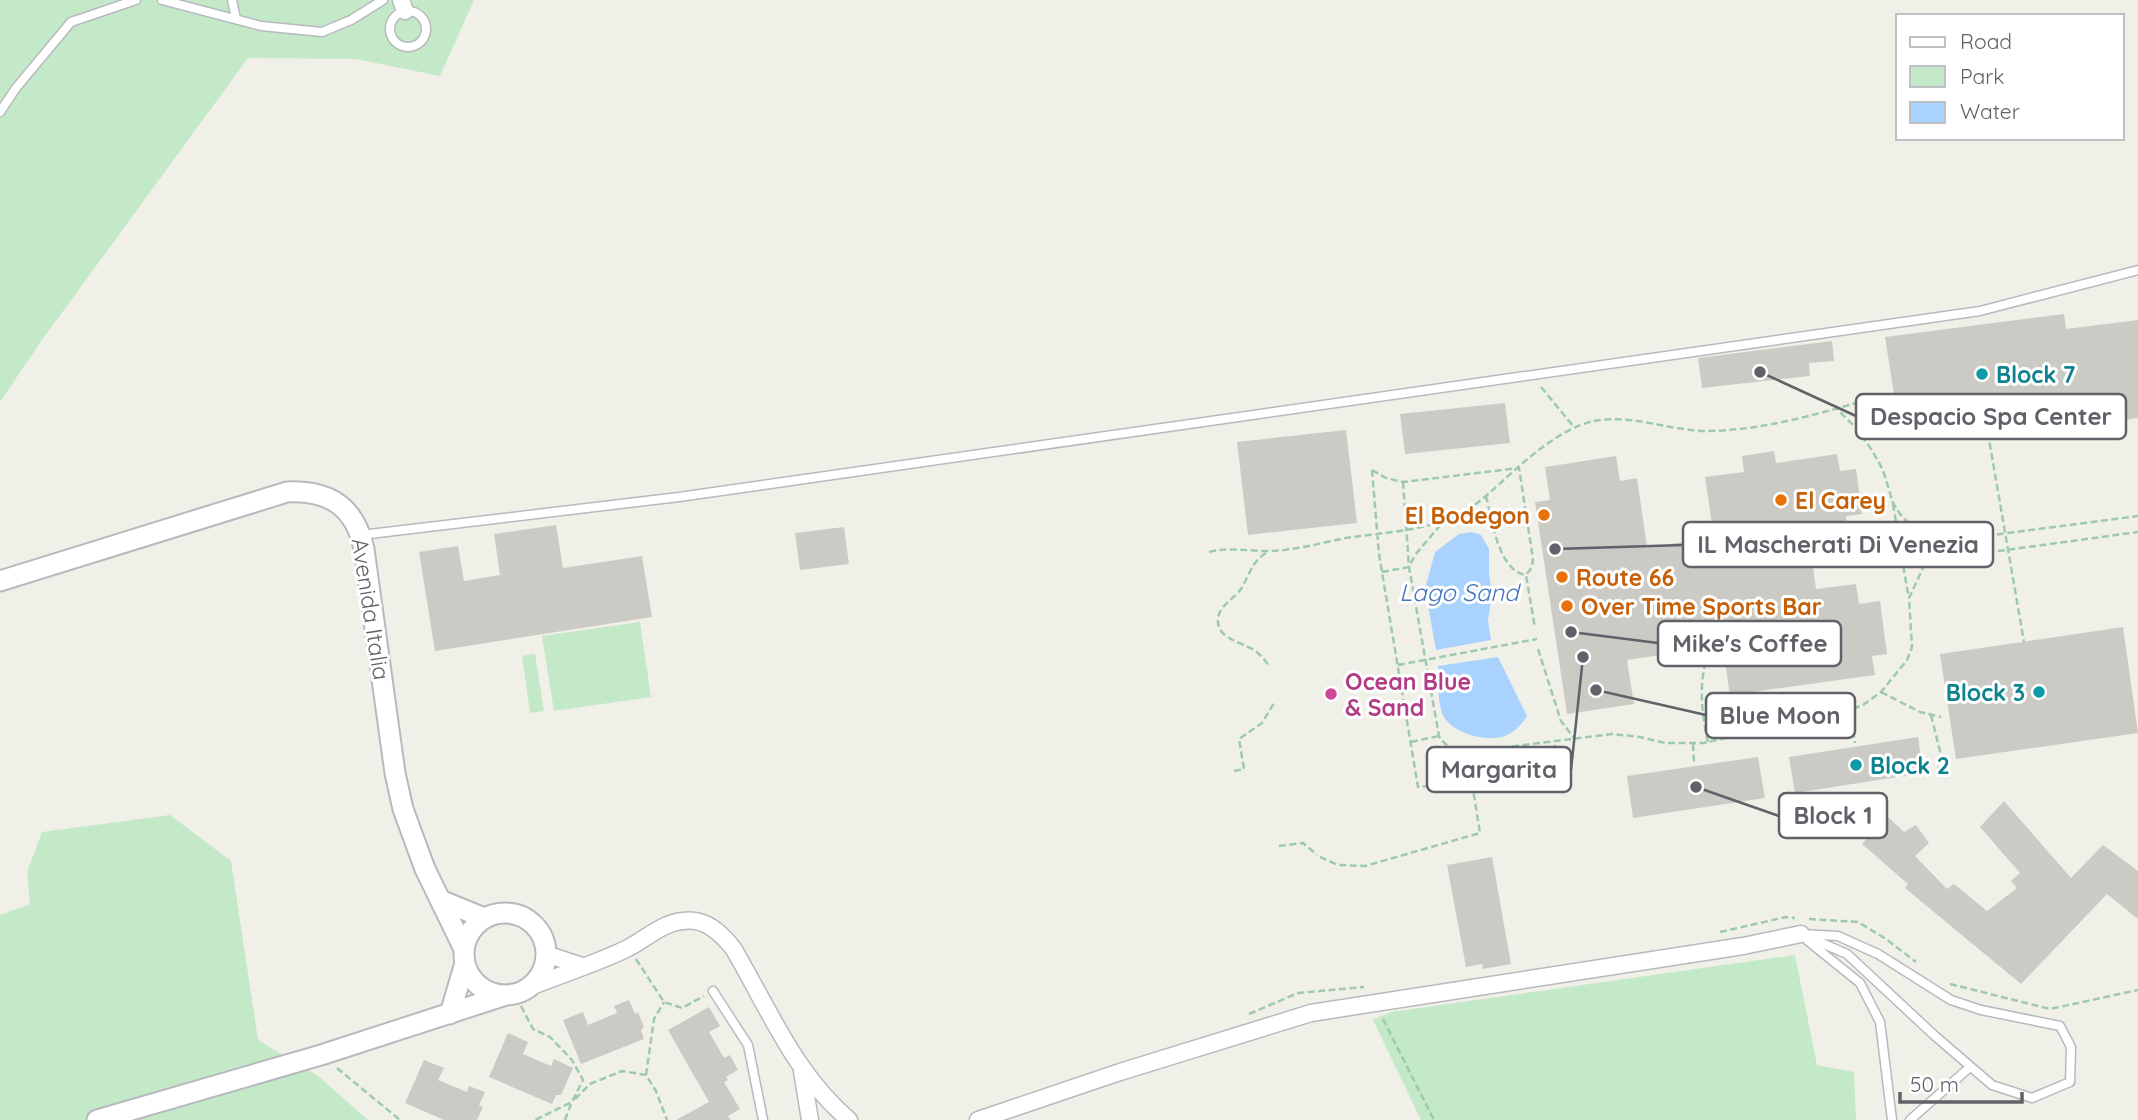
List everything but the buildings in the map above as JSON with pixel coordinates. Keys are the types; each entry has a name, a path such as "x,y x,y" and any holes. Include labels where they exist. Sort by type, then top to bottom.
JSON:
{"street":[{"name":"Avenida Italia","path":"0,581 287,492 305,491 333,500 345,509 361,535 398,785 415,844 465,956"},
{"path":"440,900 484,918"},
{"path":"450,1014 468,936 484,918 508,913 520,916 539,931 545,942 545,967 539,978 516,992 492,993 480,986 470,976 465,956"},
{"path":"97,1120 321,1055 516,992 629,948 664,926 683,921 699,922 723,935 802,1070 831,1104 849,1120"},
{"path":"978,1120 1120,1072 1311,1013 1743,946 1801,934"},
{"path":"546,954 582,966"},
{"path":"802,1070 810,1120"}],"lane":[{"path":"0,112 16,88 71,22 136,0"},
{"path":"162,0 261,26 322,32 351,20 383,0"},
{"path":"232,0 236,19"},
{"path":"403,3 417,13 427,27 420,44 409,48 397,44 390,34 394,17 403,3"},
{"path":"361,535 679,497 1980,311 2138,270"},
{"path":"1801,934 1838,936 1878,954 1951,1000 1981,1010 2060,1026 2071,1047 2070,1082 2032,1098 1992,1085 1847,954 1801,934"},
{"path":"1801,934 1860,984 1880,1022 1892,1120"},
{"path":"713,991 748,1045 763,1120"},
{"path":"1910,1120 1970,1067"}],"path":[{"path":"1531,375 1574,427"},
{"path":"1209,552 1224,548 1269,551 1443,521 1461,514 1574,427 1591,422 1615,419 1702,431 1758,427 1881,396"},
{"path":"1403,482 1409,568 1438,736 1449,748 1467,752 1612,734 1665,743 1708,742 1850,710 1881,692 1907,660 1912,647 1909,598 1893,503 1883,470 1873,452 1858,430 1837,409"},
{"path":"1986,422 2024,642"},
{"path":"1519,468 1403,482 1372,470 1382,572 1418,787 1471,781 1531,767 1544,758 1559,741"},
{"path":"1519,468 1533,559 1532,567 1526,575 1535,628"},
{"path":"1486,496 1501,551 1507,563 1516,573 1526,575"},
{"path":"1893,503 1916,529 1924,544 1925,561 1909,598"},
{"path":"1924,544 2138,516"},
{"path":"1409,568 1415,555 1443,521"},
{"path":"1925,561 2138,532"},
{"path":"1269,551 1257,559 1241,588 1218,617 1226,637 1253,649 1269,666"},
{"path":"1382,572 1409,568"},
{"path":"1708,742 1702,696 1704,668 1712,644 1720,635 1728,634"},
{"path":"1398,665 1536,639"},
{"path":"1538,649 1561,721 1574,738"},
{"path":"1881,692 1901,704 1941,717"},
{"path":"1234,771 1244,769 1240,739 1262,723 1273,703"},
{"path":"1850,710 1855,743"},
{"path":"1931,715 1940,751 1938,776"},
{"path":"1410,742 1438,736"},
{"path":"1693,744 1694,762"},
{"path":"1279,846 1303,843 1319,856 1338,865 1365,866 1480,833 1467,752"},
{"path":"629,948 664,1002 682,1008 713,991"},
{"path":"516,992 533,1029 550,1037 572,1060 583,1080 565,1120"},
{"path":"664,1002 654,1019 646,1075 656,1091 667,1120"},
{"path":"1375,1003 1434,1120"},
{"path":"321,1055 400,1120"},
{"path":"535,1120 572,1102 590,1084 622,1071 646,1075"}],"green space":[{"path":"0,0 474,0 440,76 356,59 248,58 42,340 0,402"},
{"path":"640,622 651,697 554,711 542,636"},
{"path":"535,654 544,711 530,713 522,656"},
{"path":"170,815 231,861 258,1040 317,1075 368,1120 0,1120 0,915 30,904 27,872 42,832"},
{"path":"1795,955 1817,1065 1854,1072 1856,1120 1421,1120 1373,1020 1391,1012"}],"water":[{"name":"Lago Sand","path":"1472,532 1481,535 1489,549 1492,595 1488,620 1491,640 1436,650 1425,589 1435,552 1459,534"},
{"path":"1498,657 1527,716 1516,729 1502,737 1480,737 1464,733 1451,725 1443,715 1438,666"}],"place":[{"name":"Despacio Spa Center","path":"1760,372"},
{"name":"Block 7","path":"1982,374"},
{"name":"El Carey","path":"1781,500"},
{"name":"El Bodegon","path":"1544,515"},
{"name":"IL Mascherati Di Venezia","path":"1555,549"},
{"name":"Route 66","path":"1562,577"},
{"name":"Over Time Sports Bar","path":"1567,606"},
{"name":"Mike's Coffee","path":"1571,632"},
{"name":"Margarita","path":"1583,657"},
{"name":"Blue Moon","path":"1596,690"},
{"name":"Block 3","path":"2039,692"},
{"name":"Ocean Blue & Sand","path":"1331,694"},
{"name":"Block 2","path":"1856,765"},
{"name":"Block 1","path":"1696,787"}]}
